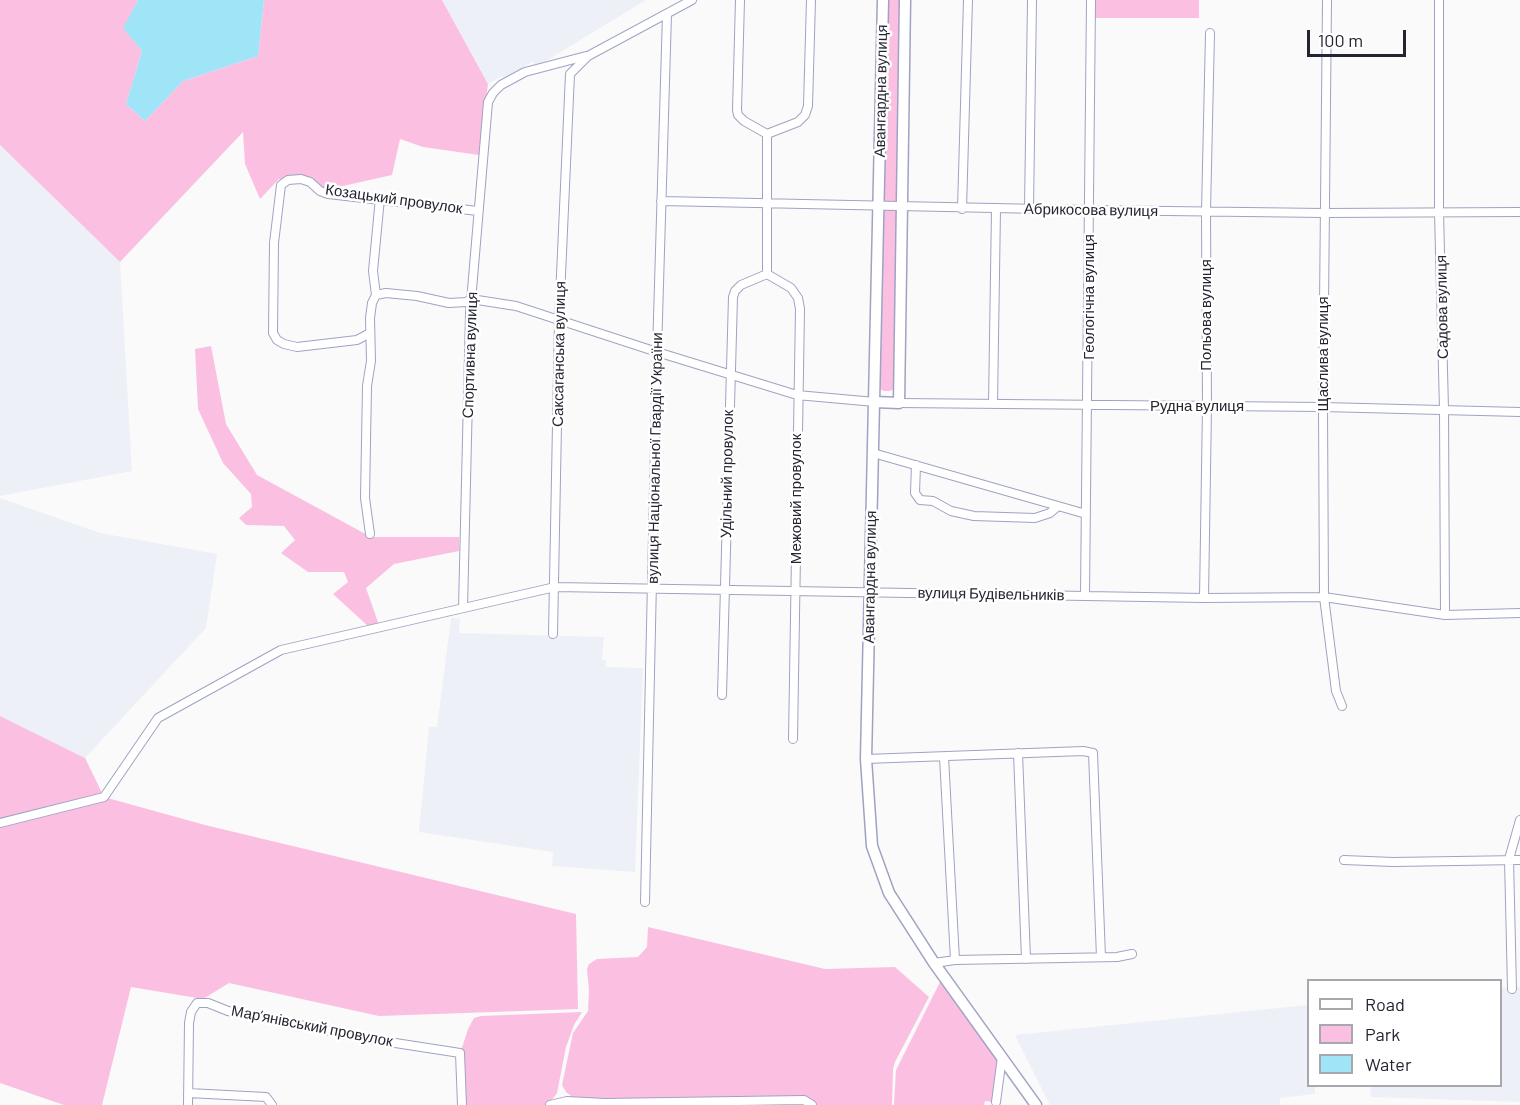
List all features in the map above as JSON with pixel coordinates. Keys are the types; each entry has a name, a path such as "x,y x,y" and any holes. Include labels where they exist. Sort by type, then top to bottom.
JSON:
{"street":[{"path":"588,56 692,0"},
{"path":"740,0 738,115 767,134"},
{"path":"767,134 798,122 805,115 808,106 811,0"},
{"name":"Авангардна вулиця","path":"883,0 866,759 872,846 889,894 934,963 1036,1105"},
{"name":"Авангардна вулиця","path":"899,403 905,0"},
{"path":"962,209 968,0"},
{"path":"1029,209 1032,0"},
{"name":"Геологічна вулиця","path":"1085,595 1091,0"},
{"name":"Щаслива вулиця","path":"1327,0 1323,407 1324,597 1336,691 1342,706"},
{"name":"Садова вулиця","path":"1439,0 1439,212 1444,409 1445,615"},
{"name":"вулиця Національної Гвардії України","path":"645,902 667,14"},
{"name":"Польова вулиця","path":"1204,598 1207,406 1206,212 1210,33"},
{"name":"Саксаганська вулиця","path":"553,634 559,320 570,74 588,56"},
{"name":"Спортивна вулиця","path":"463,609 471,300 489,102 493,93 501,85 525,72 588,56"},
{"path":"767,134 767,274"},
{"name":"Козацький провулок","path":"370,333 357,340 297,347 277,340 273,333 274,243 280,189 288,180 307,180 320,191 328,194 478,210"},
{"path":"370,534 365,498 367,386 371,361 372,303 376,295 373,271 380,198"},
{"name":"Абрикосова вулиця","path":"662,201 962,209 1324,213 1520,212"},
{"path":"993,404 996,209"},
{"name":"Удільний провулок","path":"722,695 729,375 733,297 741,285 767,274"},
{"name":"Межовий провулок","path":"767,274 791,288 798,298 800,309 793,740"},
{"path":"376,295 386,293 448,303 471,300 516,306 797,395 875,402"},
{"name":"Рудна вулиця","path":"875,402 1323,407 1520,412"},
{"path":"873,453 1086,514"},
{"path":"916,465 915,493 920,500 933,501 951,511 974,516 1035,518 1050,513 1058,507"},
{"name":"вулиця Будівельників","path":"0,823 104,797 158,718 281,650 555,587 1204,598 1324,597 1445,615 1520,613"},
{"path":"866,759 1083,751 1093,753 1101,957"},
{"path":"1018,753 1026,959"},
{"path":"944,757 955,960"},
{"path":"1512,989 1516,959 1509,860 1520,820"},
{"path":"1344,860 1520,861"},
{"path":"934,963 955,960 1101,957 1132,954"},
{"name":"Марʼянівський провулок","path":"188,1105 189,1023 193,1008 197,1003 208,1003 228,1011 376,1040 460,1053 462,1105"},
{"path":"996,1102 1002,1057"},
{"path":"188,1093 266,1096 272,1105"},
{"path":"550,1105 567,1101 605,1103 804,1100 812,1105"}],"shaded area":[{"path":"442,0 646,0 536,67 533,61 504,80 502,76 488,84"},
{"path":"0,145 120,262 132,471 0,496"},
{"path":"0,498 100,533 217,554 206,628 85,758 0,716"},
{"path":"451,618 460,619 459,633 604,637 602,660 606,660 606,667 643,668 635,872 552,866 553,852 419,832 429,727 437,727"},
{"path":"1520,987 1520,1102 1371,1097 1370,1087 1502,1087 1502,988"},
{"path":"1307,1005 1307,1087 1315,1087 1315,1094 1280,1098 1280,1105 1050,1105 1015,1035"}],"green space":[{"path":"0,0 138,0 124,28 142,51 126,104 145,121 183,81 258,56 264,0 442,0 488,84 479,155 423,147 400,139 392,175 325,190 312,182 279,179 260,199 245,164 243,132 120,262 0,145"},
{"path":"886,0 903,0 897,203 885,204 882,201"},
{"path":"1095,0 1199,0 1199,18 1095,18"},
{"path":"887,209 898,211 895,388 883,391 878,386 882,211"},
{"path":"211,346 226,424 257,475 371,537 459,537 459,551 394,564 366,588 379,625 369,627 333,594 348,582 344,572 308,572 281,553 295,540 284,526 246,525 239,518 252,507 251,494 223,463 198,409 195,349"},
{"path":"0,716 85,758 104,797 205,825 576,914 578,1009 379,1016 229,983 203,999 131,987 102,1105 64,1105 0,1083"},
{"path":"648,927 825,969 895,967 929,997 895,1062 892,1105 815,1105 807,1099 575,1099 566,1092 562,1085 573,1033 588,1011 587,969 589,964 597,959 638,957 647,947"},
{"path":"941,980 999,1058 992,1102 985,1101 984,1105 894,1105 896,1070"},
{"path":"582,1012 574,1025 566,1047 557,1093 548,1105 463,1105 461,1051 474,1018"}],"water":[{"path":"138,0 264,0 258,56 183,81 145,121 126,104 142,51 123,28"}]}
